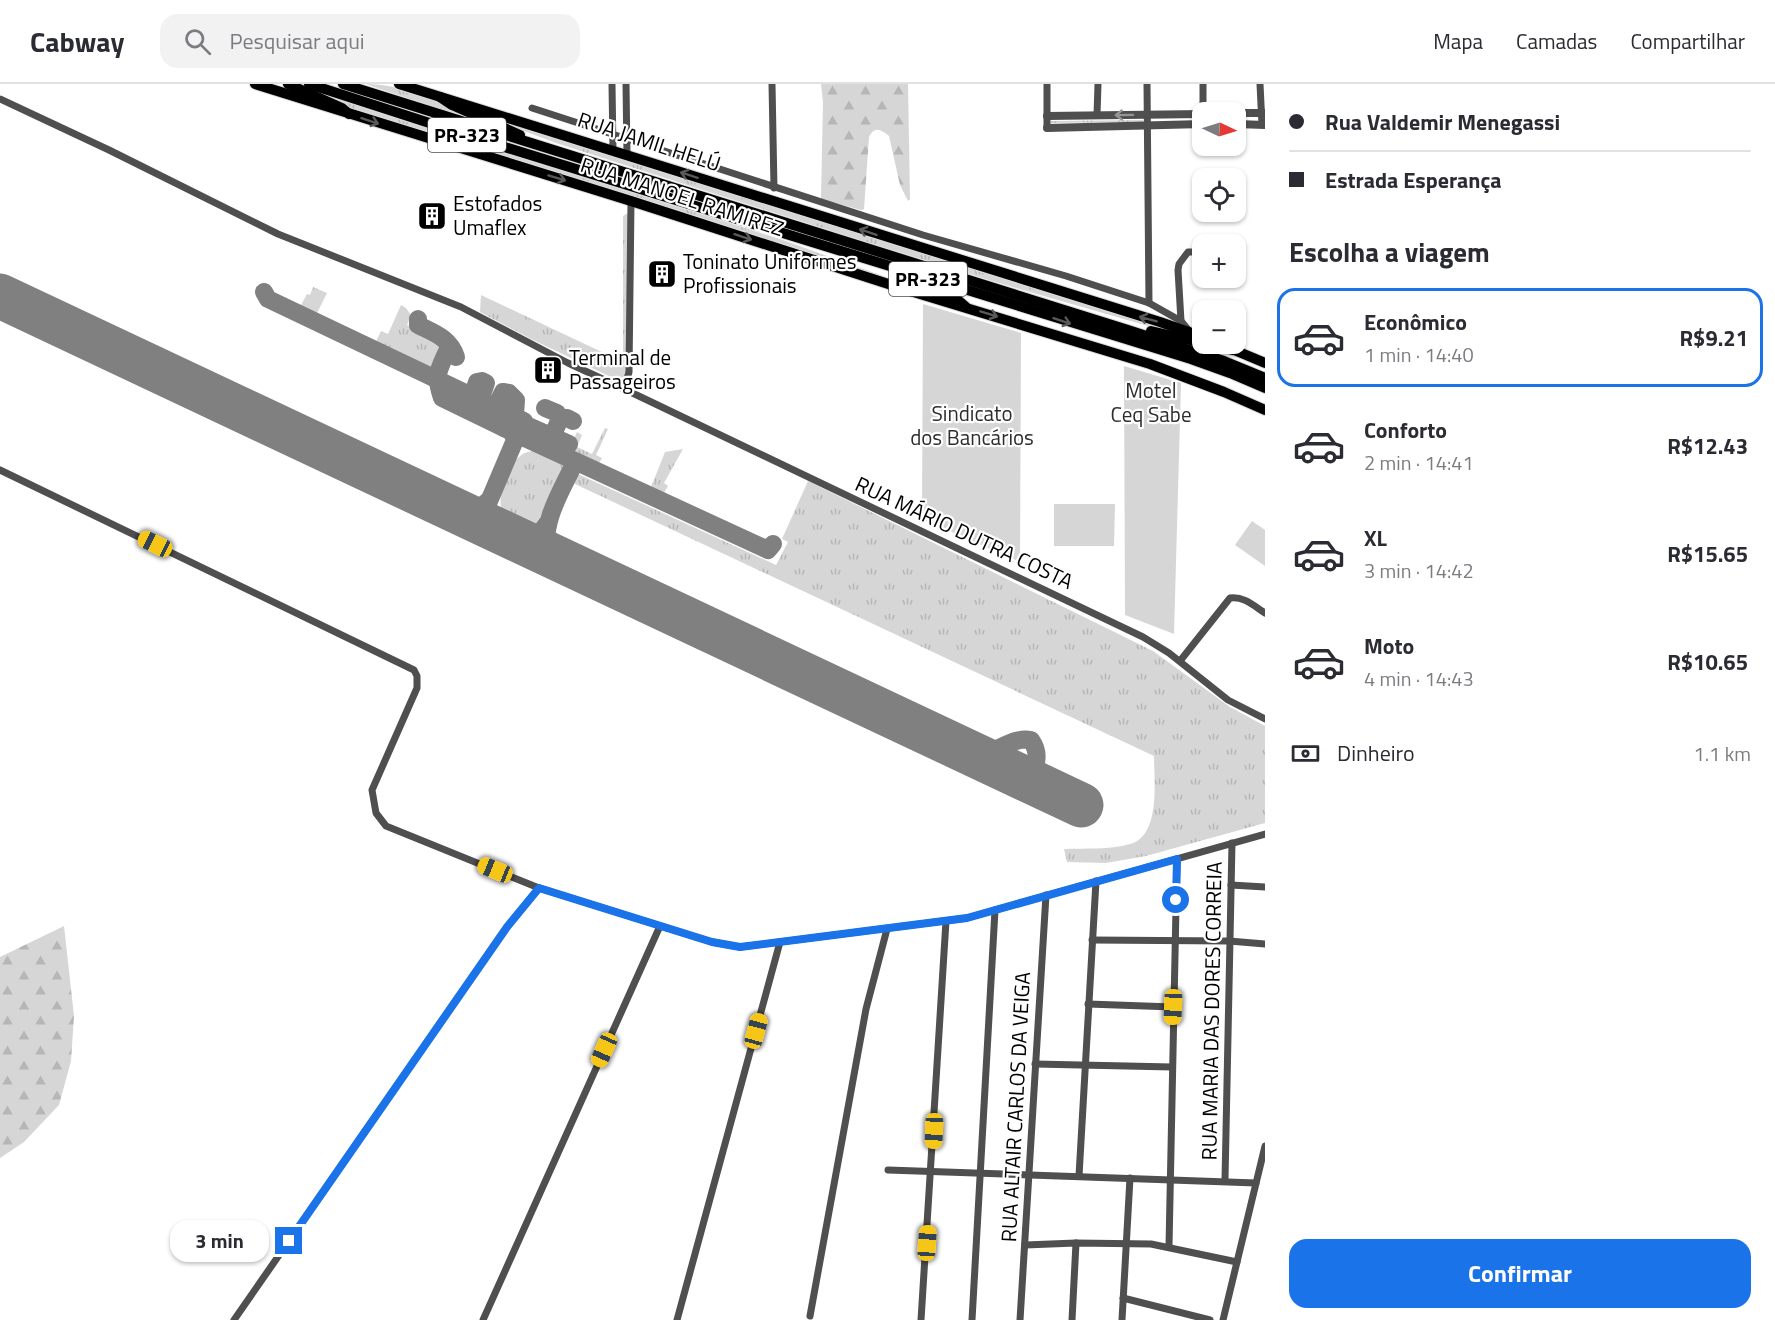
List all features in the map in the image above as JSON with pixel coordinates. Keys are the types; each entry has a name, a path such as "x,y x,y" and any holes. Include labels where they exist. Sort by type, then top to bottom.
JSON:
{"main road":[{"name":"RUA MANOEL RAMIREZ","path":"255,84 1149,364 1265,410"},
{"path":"288,84 342,108 349,114"},
{"name":"PR-323","path":"309,84 870,261 1191,359 1265,388"},
{"name":"PR-323","path":"343,84 1128,330 1265,378"},
{"path":"399,84 440,97 452,105 541,144 546,149"},
{"name":"RUA JAMIL HELÚ","path":"440,97 1191,333"},
{"path":"870,261 881,269 959,301 966,307"},
{"path":"1128,330 1137,328 1192,340"},
{"path":"1244,354 1265,363"}],"street":[{"path":"612,84 613,151"},
{"path":"626,84 627,155"},
{"path":"772,84 774,188"},
{"path":"1047,84 1047,128 1192,124"},
{"path":"1097,115 1098,84"},
{"path":"1147,84 1149,303"},
{"path":"1203,84 1203,102"},
{"path":"1246,124 1263,124 1260,84"},
{"name":"RUA MÁRIO DUTRA COSTA","path":"0,99 278,234 461,307 516,337 1143,637 1180,661 1228,700 1265,719"},
{"path":"532,108 774,188 1149,303 1181,321 1191,333"},
{"path":"1047,116 1192,113"},
{"path":"1246,114 1263,113"},
{"path":"622,387 629,372 631,201"},
{"path":"1181,321 1179,264 1188,252 1192,252"},
{"path":"0,470 414,670 417,675 417,688 372,790 376,813 386,826 539,888 712,942 740,947 967,918 1265,834"},
{"path":"1180,661 1230,598 1238,597 1265,613"},
{"name":"RUA MARIA DAS DORES CORREIA","path":"1225,1180 1232,843"},
{"path":"1169,1246 1177,859"},
{"path":"1079,1176 1096,881"},
{"path":"1231,885 1265,887"},
{"path":"234,1320 501,936 539,888"},
{"name":"RUA ALTAIR CARLOS DA VEIGA","path":"1020,1320 1046,895"},
{"path":"972,1320 995,910"},
{"path":"921,1320 946,921"},
{"path":"483,1320 660,926"},
{"path":"810,1316 866,1009 887,929"},
{"path":"1092,940 1229,941 1265,944"},
{"path":"677,1320 780,942"},
{"path":"1088,1005 1173,1007"},
{"path":"1035,1064 1172,1067"},
{"path":"1223,1320 1265,1146"},
{"path":"888,1170 1256,1182"},
{"path":"1122,1320 1130,1178"},
{"path":"1072,1320 1076,1243"},
{"path":"1024,1245 1127,1243 1169,1246 1237,1262"},
{"path":"1123,1298 1210,1320"}],"green space":[{"path":"366,84 412,92 485,125"},
{"path":"821,84 908,84 910,199 908,201 900,185 889,136 878,130 873,131 869,137 864,209 821,199 823,102"},
{"path":"320,92 783,240 938,296 362,114"},
{"path":"484,116 1183,334 1183,336 863,241 556,143"},
{"path":"1143,120 1143,122 1051,123 1051,121"},
{"path":"628,213 626,374 624,377 615,379 480,312 481,295 623,362 623,216"},
{"path":"313,287 327,293 316,315 300,307 307,294 310,295"},
{"name":"Sindicato dos Bancários","path":"923,304 1021,333 1020,562 922,519"},
{"path":"401,305 411,315 407,325 444,343 433,371 375,344 381,331 388,334"},
{"name":"Motel Ceq Sabe","path":"1124,366 1181,383 1174,634 1125,615"},
{"path":"605,428 608,429 596,455 602,458 597,467 567,454 577,432 582,435 577,447 592,454"},
{"path":"683,449 664,483 668,486 661,498 649,492 665,452"},
{"path":"532,451 539,451 569,465 537,532 515,523 504,514 501,508 501,493 511,468 521,456"},
{"path":"578,474 776,565 788,542 782,539 808,481 1153,651 1230,707 1265,726 1265,823 1146,856 1106,863 1067,862 1064,849 1114,847 1130,844 1140,839 1147,830 1154,806 1154,756 575,484 573,480"},
{"path":"1054,504 1115,504 1114,546 1054,546"},
{"path":"1252,521 1265,530 1265,566 1235,545"},
{"path":"64,926 74,1016 71,1061 59,1105 24,1142 0,1158 0,957"}],"taxiway":[{"path":"264,292 268,299 569,444"},
{"path":"418,319 418,325 446,341 456,357"},
{"path":"448,349 438,373 442,398 512,432 515,440 487,506 489,520 499,532"},
{"path":"473,409 480,400 486,383 477,382 474,391"},
{"path":"488,413 495,408 503,392 509,393 516,400 515,414"},
{"path":"545,408 557,413 560,419"},
{"path":"547,447 560,419 567,418 573,421"},
{"path":"504,428 510,427 520,432 515,440 525,438 768,550 773,544"},
{"path":"548,554 546,542 550,519 575,462"},
{"path":"460,513 473,513 488,501"},
{"path":"522,542 538,536 547,524"},
{"path":"973,754 988,753 1016,741 1031,740 1037,755 1029,781"}],"runway":[{"path":"0,296 1081,805"}],"place":[{"name":"Estofados Umaflex","path":"432,216"},
{"name":"Toninato Uniformes Profissionais","path":"662,274"},
{"name":"Terminal de Passageiros","path":"548,370"}],"route":[{"path":"289,1241 507,927 539,888 712,942 740,947 967,918 1177,859 1176,900"}]}
